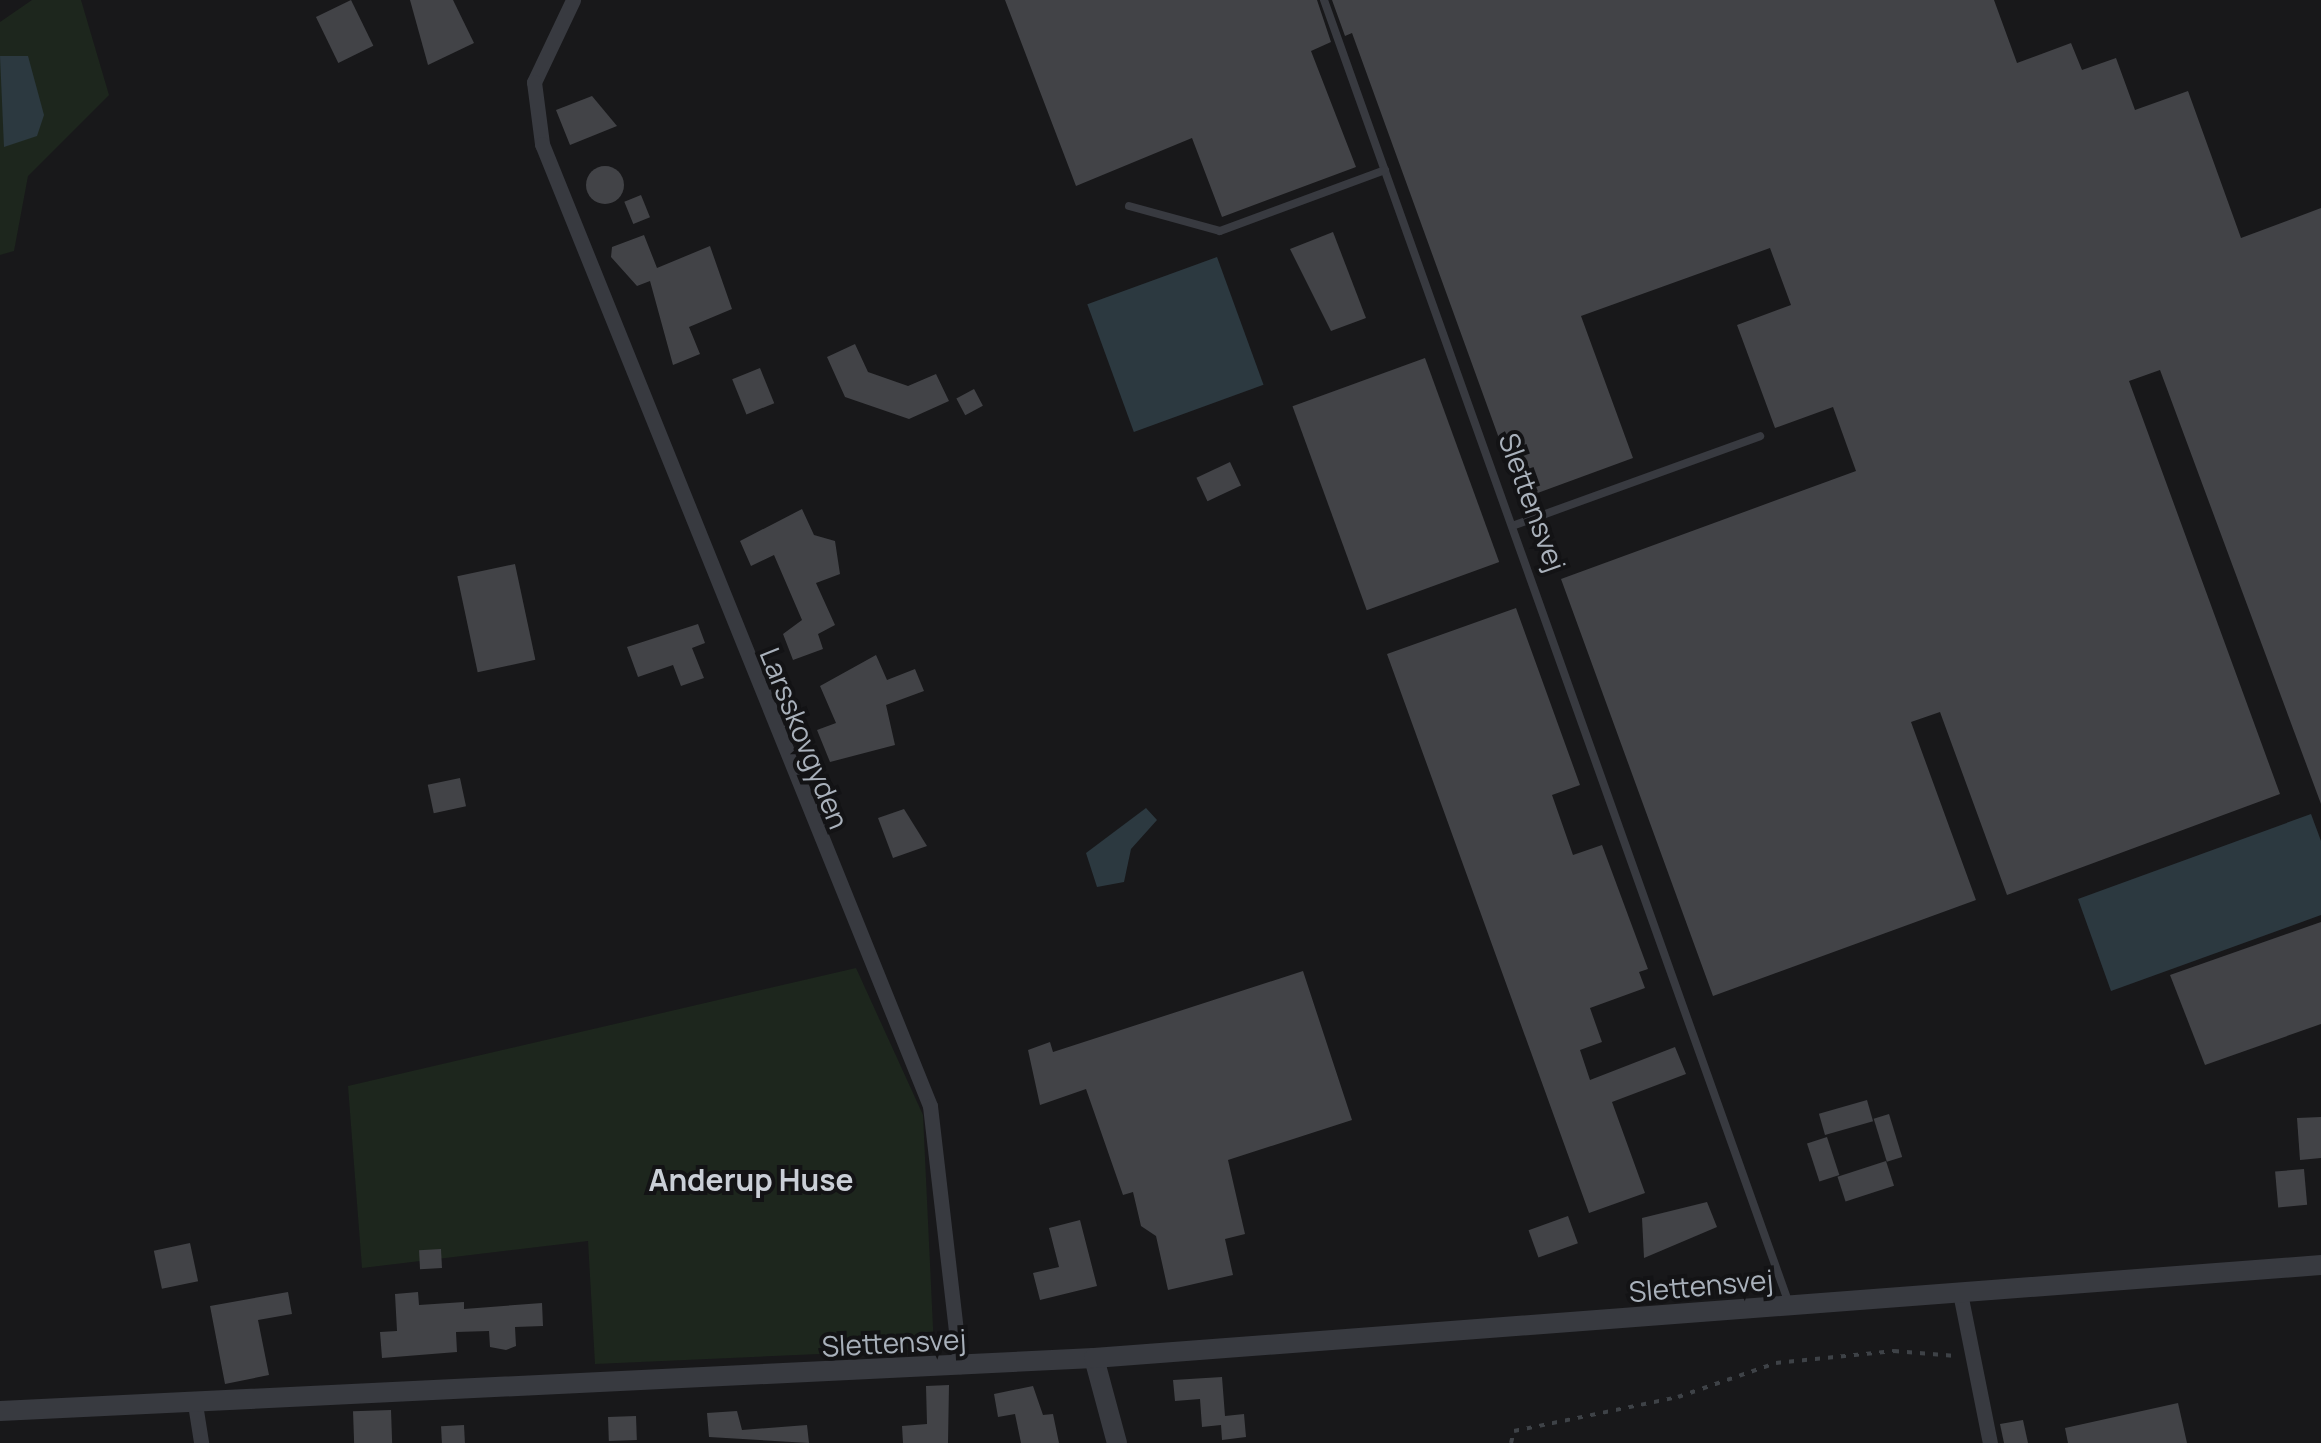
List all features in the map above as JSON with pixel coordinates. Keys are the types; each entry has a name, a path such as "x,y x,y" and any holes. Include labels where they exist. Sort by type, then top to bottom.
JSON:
{"street":[{"name":"Larsskovgyden","path":"573,0 534,82 542,144 930,1106 960,1366"},
{"name":"Slettensvej","path":"0,1411 1094,1358 2321,1265"},
{"path":"1960,1293 1990,1443"},
{"path":"1094,1358 1117,1443"},
{"path":"194,1404 201,1443"}],"lane":[{"name":"Slettensvej","path":"1324,0 1790,1305"},
{"path":"1128,206 1220,230 1385,170"},
{"path":"1512,526 1760,436"}],"path":[{"path":"1512,1443 1514,1431 1678,1397 1776,1363 1894,1351 1973,1357"}],"shaded area":[{"path":"32,0 81,0 109,95 28,176 14,251 0,255 0,22"},
{"path":"0,56 28,56 44,115 37,136 4,147"},
{"path":"1217,257 1264,385 1134,432 1087,304"},
{"path":"1146,808 1157,820 1131,849 1124,882 1097,887 1086,853"},
{"path":"2311,814 2321,841 2321,915 2111,991 2078,899"},
{"path":"856,968 923,1115 934,1349 595,1364 588,1241 362,1268 348,1086"}],"building":[{"path":"351,0 373,46 338,63 316,17"},
{"path":"410,0 453,0 474,43 428,65"},
{"path":"1005,0 1317,0 1331,42 1311,51 1356,167 1222,217 1192,138 1076,186"},
{"path":"1332,0 1994,0 2017,63 2071,43 2082,70 2116,58 2135,110 2188,91 2241,238 2321,208 2321,804 2160,370 2129,381 2280,794 2007,895 1940,712 1911,722 1976,900 1713,996 1561,579 1856,471 1833,407 1775,428 1737,325 1791,305 1770,248 1581,316 1633,458 1521,499 1352,33 1345,36"},
{"path":"592,96 617,126 570,145 556,110"},
{"path":"605,166 618,172 624,185 618,198 605,204 592,198 586,185 592,172"},
{"path":"641,195 650,217 633,224 624,202"},
{"path":"1333,232 1366,318 1331,331 1290,249"},
{"path":"644,235 657,268 710,246 732,309 689,327 700,354 673,365 650,281 637,286 611,257 612,247"},
{"path":"855,344 868,372 908,386 936,374 949,401 909,419 845,397 827,357"},
{"path":"1425,358 1499,562 1367,610 1293,406"},
{"path":"760,368 774,403 746,414 732,379"},
{"path":"974,389 983,406 965,415 956,398"},
{"path":"1230,462 1241,486 1207,501 1196,478"},
{"path":"802,509 814,535 835,541 840,574 816,583 835,625 818,634 823,649 793,660 783,634 802,620 774,555 751,566 740,541"},
{"path":"515,564 535,660 478,672 457,576"},
{"path":"1516,608 1580,785 1552,795 1573,855 1602,845 1648,969 1639,972 1645,988 1590,1008 1602,1042 1580,1050 1590,1080 1675,1047 1686,1074 1612,1102 1645,1193 1589,1213 1387,654"},
{"path":"698,624 705,643 692,648 704,678 681,686 673,665 638,677 627,647"},
{"path":"876,655 887,680 915,669 924,691 886,705 895,745 830,762 817,730 836,723 820,686"},
{"path":"460,778 466,806 434,813 428,785"},
{"path":"904,809 927,846 893,858 878,818"},
{"path":"2321,922 2321,1024 2205,1065 2170,975"},
{"path":"1303,971 1352,1120 1228,1160 1245,1234 1225,1239 1233,1275 1168,1290 1156,1236 1141,1226 1133,1192 1123,1195 1086,1089 1040,1105 1028,1050 1050,1042 1053,1052"},
{"path":"1867,1100 1873,1121 1825,1135 1819,1114"},
{"path":"1889,1114 1902,1157 1887,1162 1874,1119"},
{"path":"2321,1117 2321,1158 2300,1160 2297,1118"},
{"path":"1827,1137 1839,1175 1819,1182 1807,1143"},
{"path":"1886,1161 1894,1186 1846,1201 1837,1177"},
{"path":"2304,1169 2307,1205 2278,1207 2275,1172"},
{"path":"1707,1202 1717,1227 1644,1258 1642,1218"},
{"path":"1568,1216 1578,1243 1538,1258 1529,1230"},
{"path":"1080,1220 1097,1286 1040,1300 1033,1273 1059,1267 1049,1228"},
{"path":"190,1243 198,1281 162,1289 154,1251"},
{"path":"441,1249 442,1268 420,1269 419,1250"},
{"path":"288,1292 292,1314 258,1320 269,1375 225,1384 210,1306"},
{"path":"418,1292 419,1305 464,1302 464,1309 542,1303 543,1326 515,1327 516,1346 506,1350 490,1347 489,1331 456,1332 457,1352 382,1358 380,1332 397,1331 395,1294"},
{"path":"1222,1377 1225,1416 1244,1414 1246,1437 1222,1440 1221,1425 1202,1427 1200,1399 1175,1401 1173,1380"},
{"path":"949,1385 948,1443 903,1443 902,1426 927,1424 926,1386"},
{"path":"1033,1386 1043,1415 1053,1414 1059,1443 1021,1443 1015,1414 998,1417 994,1394"},
{"path":"2178,1403 2187,1443 2068,1443 2065,1428"},
{"path":"391,1410 392,1443 354,1443 353,1411"},
{"path":"737,1411 742,1430 807,1425 809,1443 709,1437 707,1413"},
{"path":"636,1416 637,1440 609,1441 608,1417"},
{"path":"2023,1420 2028,1443 2004,1443 2000,1424"},
{"path":"464,1425 465,1443 442,1443 441,1426"}],"district":[{"name":"Anderup Huse","path":"751,1180"}]}
